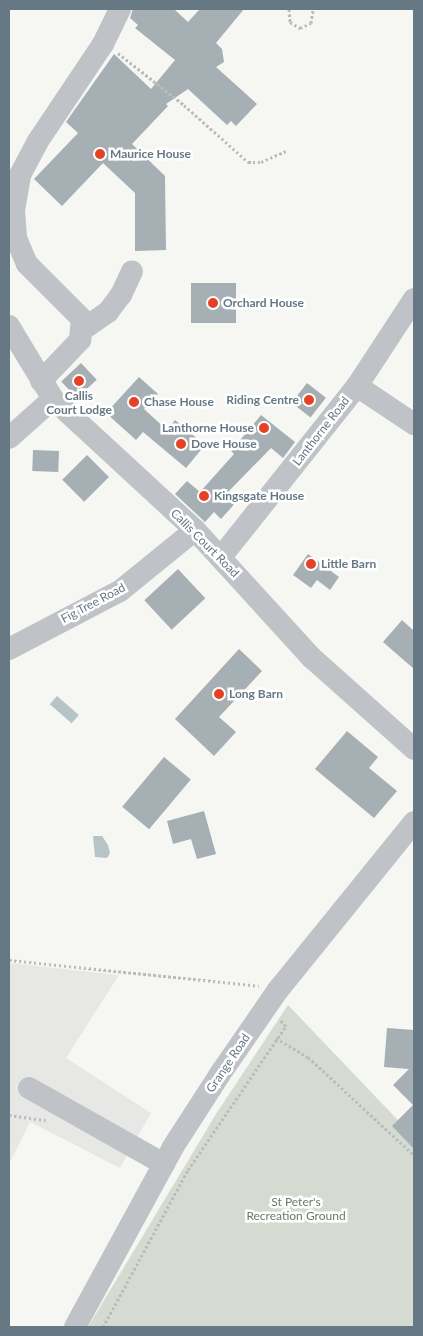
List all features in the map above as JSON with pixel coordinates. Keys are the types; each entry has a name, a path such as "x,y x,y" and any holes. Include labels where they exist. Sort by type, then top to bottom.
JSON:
{"street":[{"path":"9,438 47,390 80,340 82,330 82,319 76,310 27,264 16,238 14,210 20,176 34,150 103,44 120,9"},
{"path":"82,330 108,312 121,295 132,271"},
{"name":"Lanthorne Road","path":"221,557 357,386 414,299"},
{"name":"Callis Court Road","path":"9,326 47,390 195,530 312,658 414,749"},
{"path":"357,386 414,424"},
{"name":"Fig Tree Road","path":"9,649 120,591 195,530"},
{"name":"Grange Road","path":"75,1327 164,1164 278,990 414,822"},
{"path":"29,1088 164,1164"}],"path":[{"path":"290,9 290,22 300,28 311,23 313,9"},
{"path":"103,44 184,105 248,162 261,162 286,150"},
{"path":"9,960 278,990"},
{"path":"103,1327 188,1170 276,1038 308,1057 414,1155"},
{"path":"9,1115 48,1120"}],"shaded area":[{"path":"57,696 79,715 72,723 50,704"},
{"path":"93,836 102,836 108,845 110,853 107,858 95,857"},
{"path":"9,963 119,975 66,1058 151,1113 120,1168 30,1122 9,1164"}],"green space":[{"name":"St Peter's Recreation Ground","path":"288,1005 414,1137 414,1327 88,1327 216,1114"}],"building":[{"path":"133,9 174,9 188,22 200,9 244,9 216,43 222,49 224,62 216,67 257,104 236,126 231,121 227,125 188,89 166,104 168,106 132,144 165,176 166,250 135,251 135,193 103,163 62,206 34,179 78,133 66,122 114,54 151,89 175,60 135,28 138,25 130,18"},
{"name":"Orchard House","path":"191,283 236,283 236,323 191,323"},
{"name":"Callis Court Lodge","path":"81,363 97,380 77,398 61,381"},
{"path":"139,377 158,394 144,409 167,430 175,420 205,445 186,468 143,432 136,440 106,413"},
{"name":"Riding Centre","path":"307,383 326,398 311,417 292,403"},
{"path":"261,415 295,442 283,458 271,448 229,491 238,500 221,519 214,512 205,522 175,494 187,481 200,492 234,454 231,451"},
{"path":"33,450 59,451 58,472 32,471"},
{"path":"87,455 109,477 84,502 62,480"},
{"name":"Little Barn","path":"308,554 339,577 330,590 317,580 311,588 293,575"},
{"path":"178,569 205,598 172,630 144,600"},
{"path":"402,620 414,631 414,669 383,642"},
{"name":"Long Barn","path":"239,649 262,671 219,717 236,732 214,756 175,719"},
{"path":"347,731 378,757 369,768 397,791 374,818 315,769"},
{"path":"164,757 191,779 149,829 122,807"},
{"path":"204,811 216,854 197,859 191,839 173,844 167,821"},
{"path":"387,1028 414,1030 414,1149 392,1126 413,1105 393,1085 409,1069 384,1067"}],"place":[{"name":"Maurice House","path":"100,154"},
{"name":"Orchard House","path":"213,303"},
{"name":"Callis Court Lodge","path":"79,381"},
{"name":"Riding Centre","path":"309,400"},
{"name":"Chase House","path":"134,402"},
{"name":"Lanthorne House","path":"264,428"},
{"name":"Dove House","path":"181,444"},
{"name":"Kingsgate House","path":"204,496"},
{"name":"Little Barn","path":"311,564"},
{"name":"Long Barn","path":"219,694"}]}
